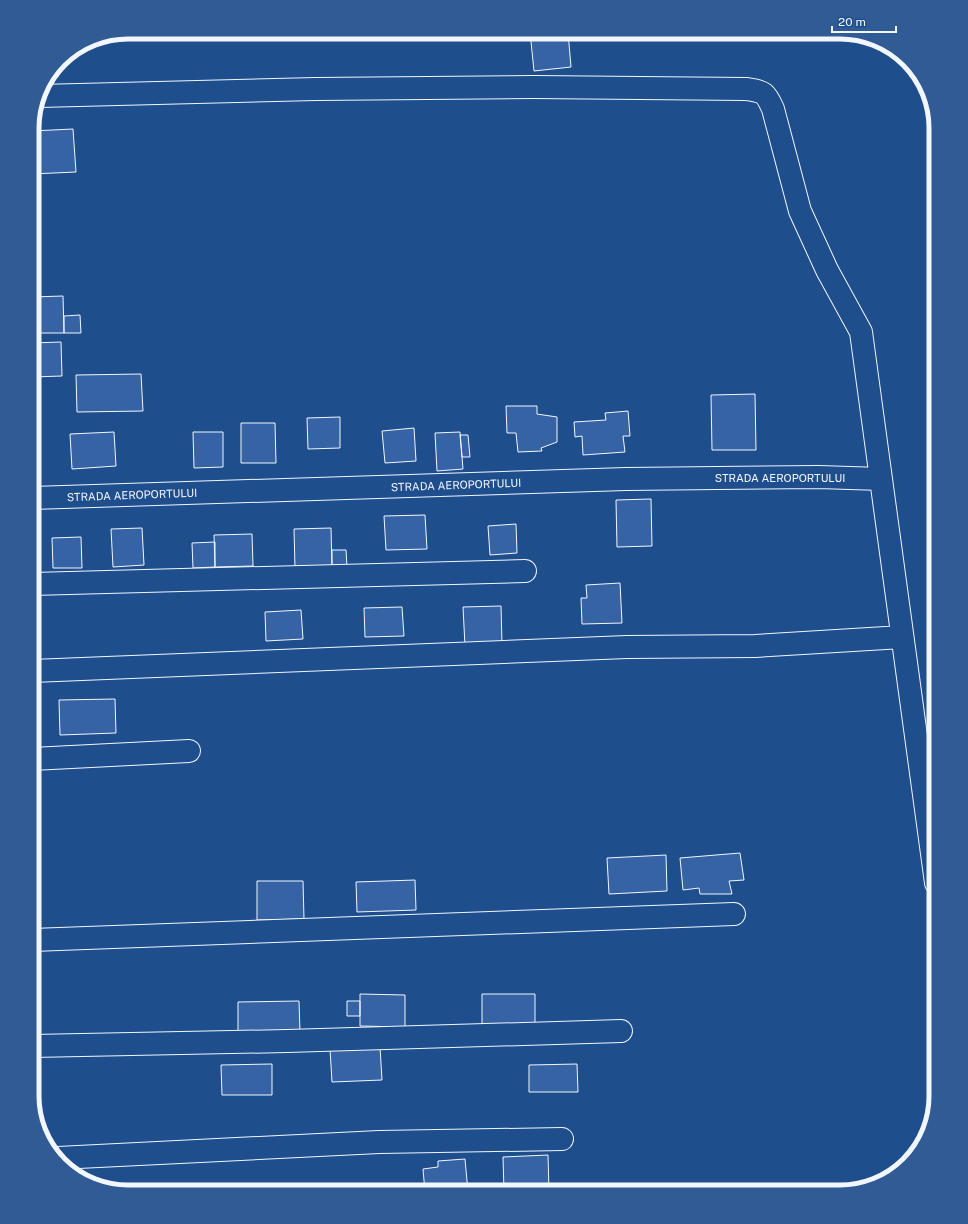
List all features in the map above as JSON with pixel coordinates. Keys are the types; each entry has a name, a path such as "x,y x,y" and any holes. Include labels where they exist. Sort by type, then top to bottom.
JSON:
{"street":[{"path":"45,96 316,89 534,87 746,89 759,90 768,96 773,109 800,211 827,270 861,332 929,832"},
{"name":"STRADA AEROPORTULUI","path":"39,498 626,479 812,477 881,479"},
{"path":"39,584 524,571"},
{"path":"39,671 627,647 755,646 902,637"},
{"path":"39,760 189,751"},
{"path":"39,940 734,914"},
{"path":"39,1046 287,1041 621,1031"},
{"path":"64,1158 380,1142 562,1139"}],"building":[{"path":"531,39 569,39 571,67 534,71"},
{"path":"73,129 76,172 39,174 39,131"},
{"path":"63,296 64,333 39,333 39,297"},
{"path":"80,315 81,333 64,333 64,316"},
{"path":"61,342 62,376 39,377 39,343"},
{"path":"141,374 143,411 77,412 76,375"},
{"path":"755,394 756,450 712,450 711,395"},
{"path":"506,406 537,406 537,414 557,417 557,442 541,448 542,451 518,452 516,433 507,433"},
{"path":"628,411 630,436 623,436 625,452 583,455 582,436 575,437 574,422 606,420 605,413"},
{"path":"340,417 340,448 308,449 307,418"},
{"path":"241,423 275,423 276,463 241,463"},
{"path":"414,428 416,461 385,463 382,431"},
{"path":"114,432 116,466 72,469 70,434"},
{"path":"193,432 223,432 223,467 194,468"},
{"path":"460,432 463,469 437,471 435,433"},
{"path":"460,435 468,435 470,457 462,457"},
{"path":"651,499 652,546 617,547 616,500"},
{"path":"425,515 427,549 386,550 384,516"},
{"path":"516,524 517,553 490,555 488,526"},
{"path":"142,528 144,565 113,567 111,529"},
{"path":"331,528 332,568 295,568 294,529"},
{"path":"252,534 253,566 215,567 214,535"},
{"path":"81,537 82,568 53,568 52,538"},
{"path":"215,542 215,567 193,568 192,543"},
{"path":"332,550 346,550 347,567 332,568"},
{"path":"620,583 622,623 582,624 581,598 587,598 586,585"},
{"path":"501,606 502,644 465,646 463,607"},
{"path":"402,607 404,636 365,637 364,608"},
{"path":"301,610 303,639 266,641 265,612"},
{"path":"115,699 116,733 60,735 59,700"},
{"path":"740,853 744,880 729,881 732,894 700,894 699,888 683,890 680,858"},
{"path":"666,855 667,891 609,894 607,858"},
{"path":"415,880 416,910 357,912 356,882"},
{"path":"257,881 303,881 304,919 257,920"},
{"path":"360,994 405,995 405,1027 360,1026"},
{"path":"482,994 535,994 535,1028 482,1029"},
{"path":"299,1001 300,1032 238,1033 238,1002"},
{"path":"347,1001 360,1001 360,1016 347,1016"},
{"path":"380,1047 382,1080 332,1082 330,1049"},
{"path":"272,1064 272,1095 222,1095 221,1065"},
{"path":"577,1064 578,1092 529,1092 529,1065"},
{"path":"548,1155 549,1185 504,1185 503,1157"},
{"path":"465,1159 467,1185 424,1185 423,1169 438,1167 438,1161"}]}
